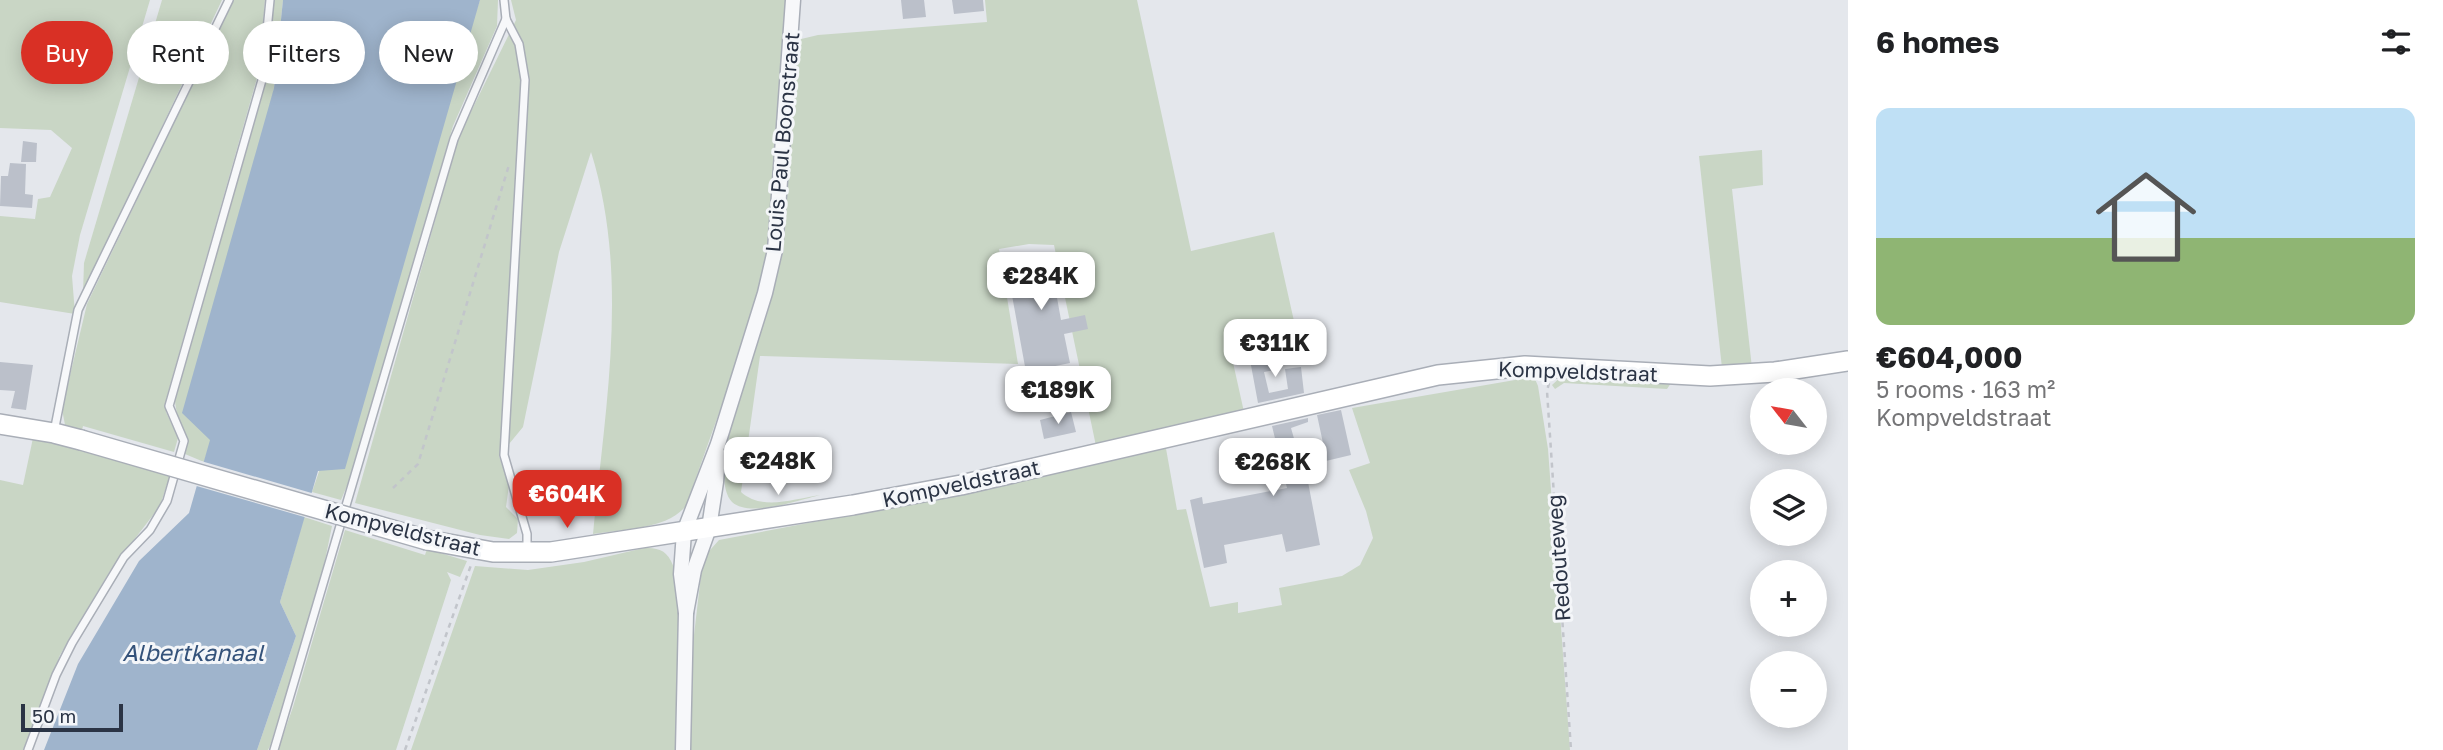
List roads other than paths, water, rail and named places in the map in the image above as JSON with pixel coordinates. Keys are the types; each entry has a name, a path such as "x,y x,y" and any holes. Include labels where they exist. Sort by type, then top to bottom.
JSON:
{"street":[{"name":"Louis Paul Boonstraat","path":"687,613 681,574 684,532 718,444 765,293 775,250 793,0"},
{"name":"Kompveldstraat","path":"0,424 81,440 427,540 475,549 527,553 684,532 961,485 1438,375 1501,366 1554,366 1710,376 1774,372 1848,361"},
{"name":"Louis Paul Boonstraat","path":"687,613 694,570 709,528 718,444"},
{"path":"683,750 687,613"}],"lane":[{"path":"54,433 78,310 229,0"},
{"path":"28,750 56,675 72,643 124,557 150,530 167,501 184,440 169,406 262,80 270,0"},
{"path":"504,0 506,19 519,44 526,80 504,455 527,534 527,553"},
{"path":"274,750 454,139 506,19"}],"water":[{"name":"Albertkanaal","path":"283,0 480,0 474,21 379,21 379,84 456,84 345,469 318,471 280,602 296,636 257,750 44,750 78,664 139,561 189,513 210,440 182,413 274,84 365,84 365,21 281,21"}]}
